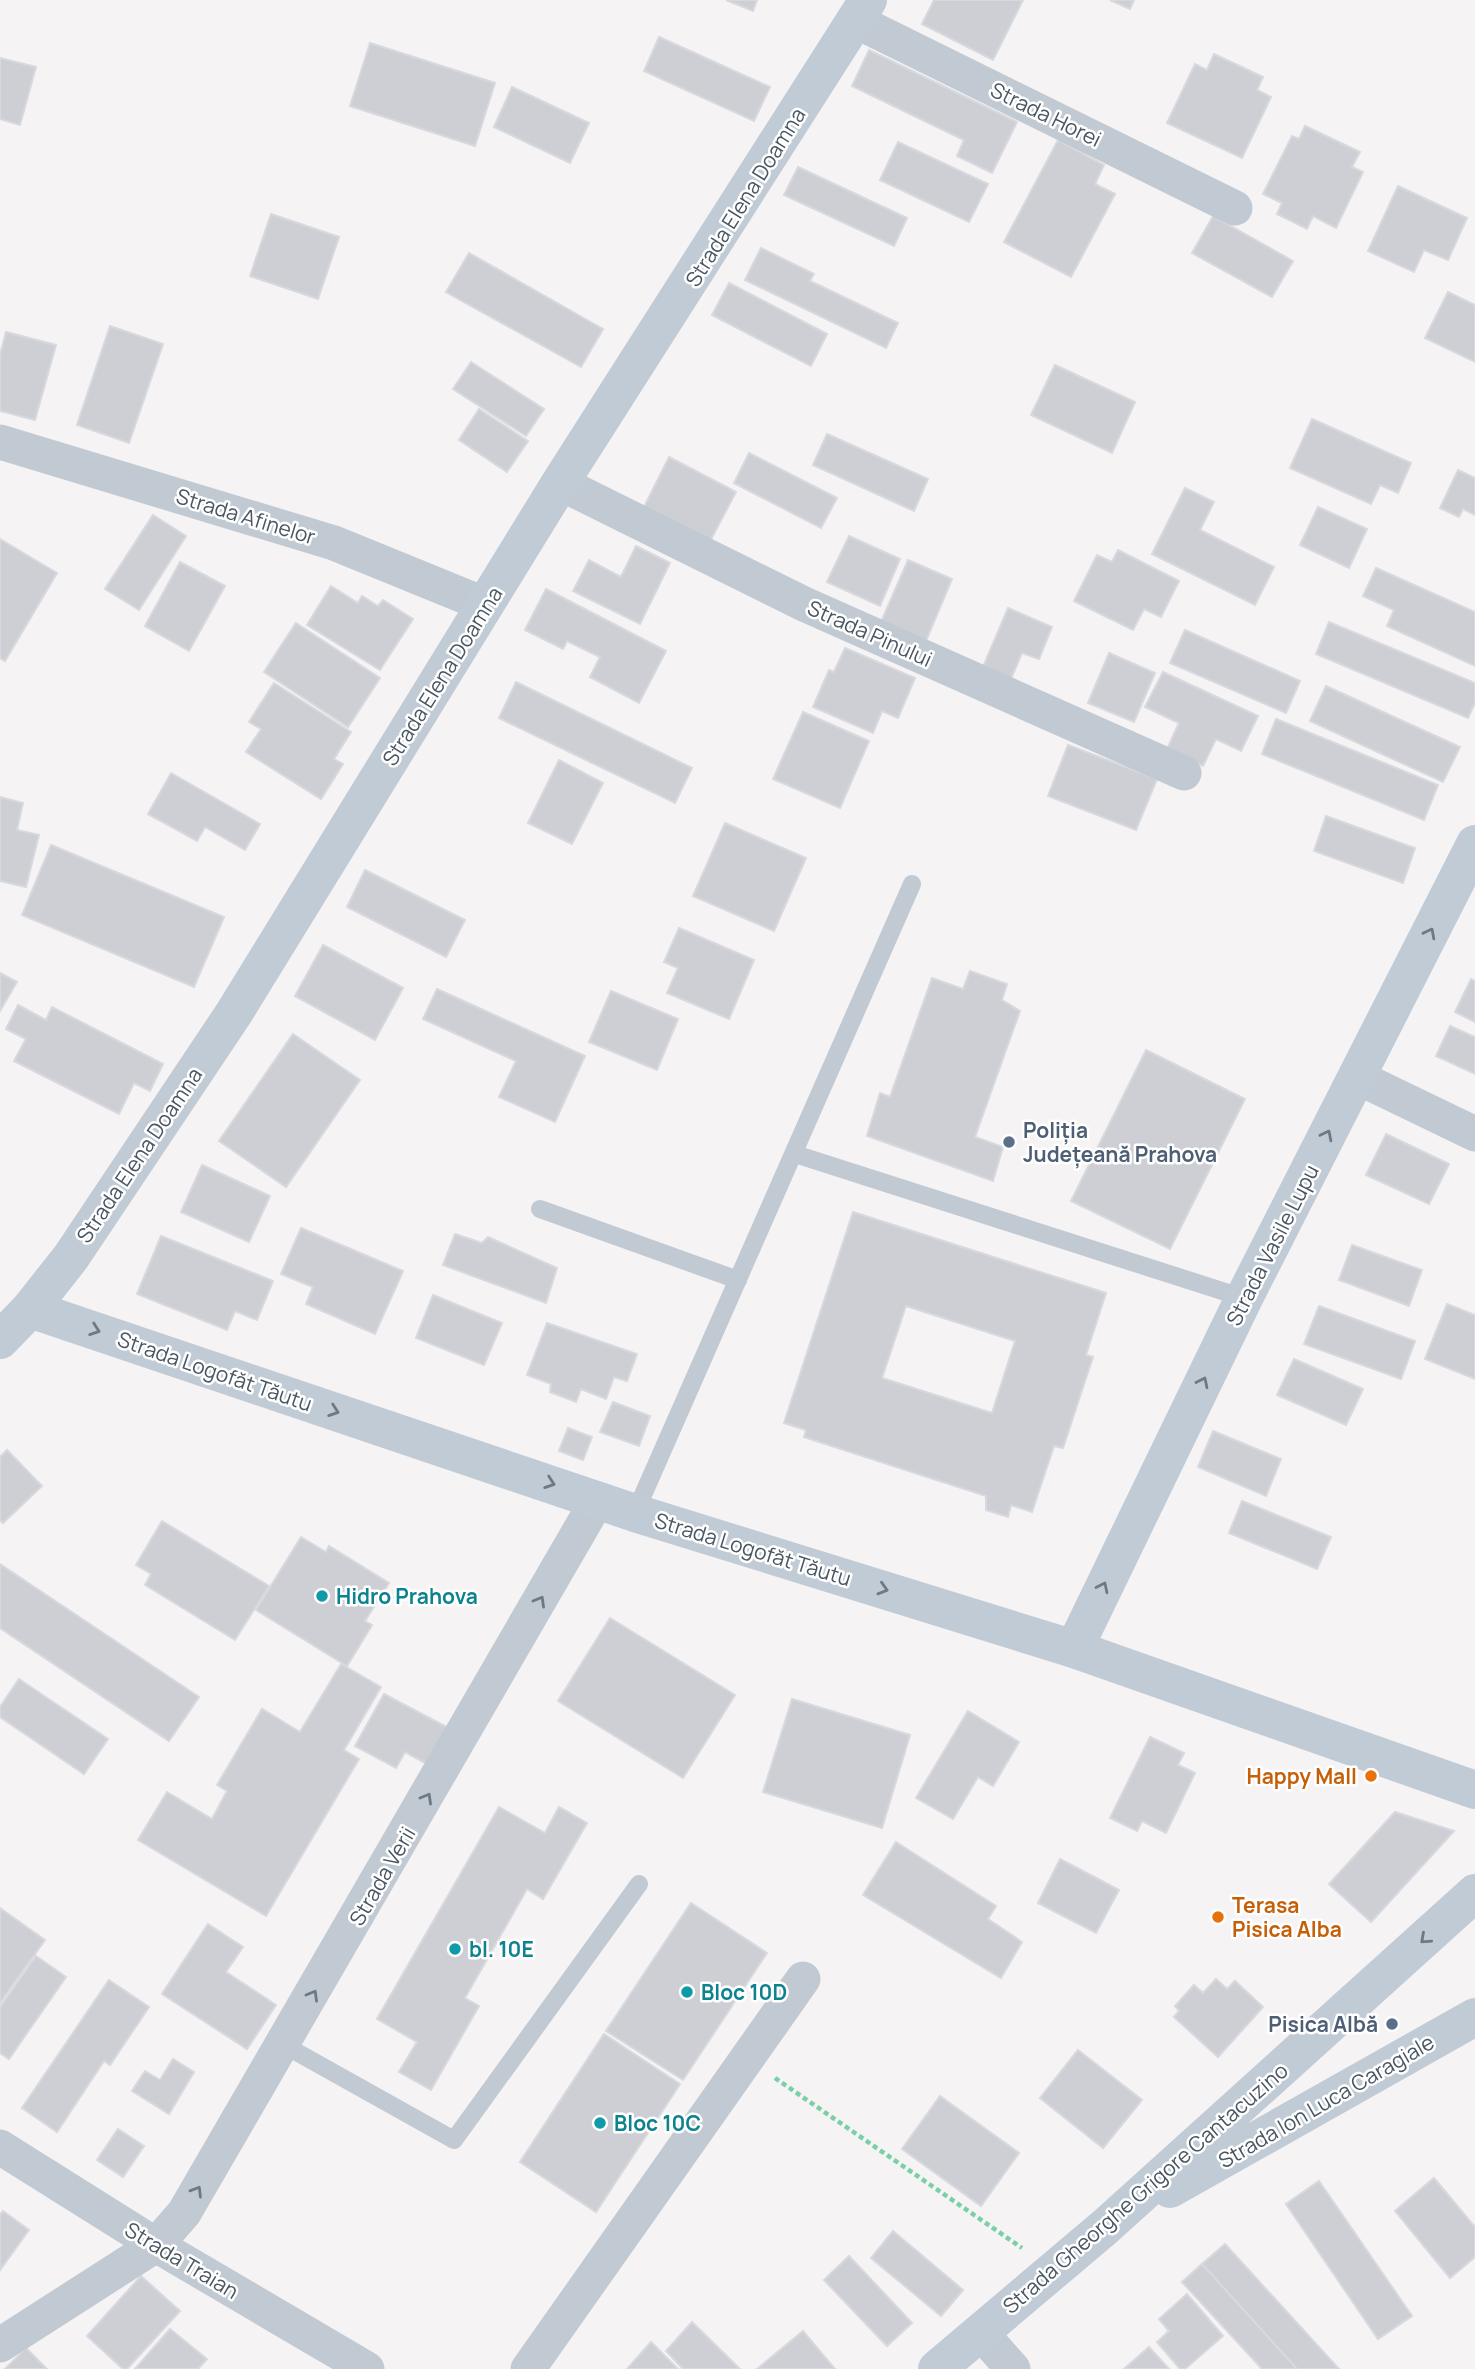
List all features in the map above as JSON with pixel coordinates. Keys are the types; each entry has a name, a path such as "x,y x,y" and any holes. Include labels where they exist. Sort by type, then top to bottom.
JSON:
{"street":[{"name":"Strada Horei","path":"862,11 1235,208"},
{"name":"Strada Elena Doamna","path":"0,1340 30,1309 100,1215 234,1013 560,483 862,11"},
{"name":"Strada Afinelor","path":"0,442 334,543 486,605"},
{"name":"Strada Pinului","path":"560,483 804,604 1184,773"},
{"name":"Strada Vasile Lupu","path":"1074,1649 1244,1298 1475,844"},
{"path":"1357,1077 1475,1134"},
{"name":"Strada Logofăt Tăutu","path":"30,1309 635,1513 1074,1649 1475,1790"},
{"name":"Strada Verii","path":"0,2345 156,2245 184,2213 284,2045 598,1499"},
{"name":"Strada Gheorghe Grigore Cantacuzino","path":"937,2369 1105,2227 1475,1893"},
{"path":"528,2369 803,1979"},
{"name":"Strada Ion Luca Caragiale","path":"1105,2227 1475,2017"},
{"name":"Strada Traian","path":"0,2147 156,2245 367,2369"},
{"path":"981,2333 1013,2369"}],"lane":[{"path":"635,1513 912,884"},
{"path":"795,1154 1244,1298"},
{"path":"540,1209 738,1280"},
{"path":"284,2045 454,2140 639,1885"}],"path":[{"path":"746,2059 884,2151 1054,2271"}],"building":[{"path":"726,0 757,0 753,11"},
{"path":"934,0 1023,0 993,60 922,24"},
{"path":"1110,0 1134,0 1130,9"},
{"path":"659,37 770,87 754,121 644,71"},
{"path":"370,43 495,83 475,146 350,106"},
{"path":"869,50 1017,122 992,173 957,156 964,140 852,86"},
{"path":"1214,54 1263,77 1257,90 1271,97 1242,158 1167,123 1195,64 1207,70"},
{"path":"0,58 36,67 20,125 0,119"},
{"path":"512,87 589,123 570,163 494,127"},
{"path":"1305,126 1360,152 1352,167 1363,172 1336,228 1313,216 1307,229 1277,214 1282,203 1263,194 1292,136 1299,139"},
{"path":"1058,140 1104,165 1095,184 1115,194 1071,277 1004,242"},
{"path":"898,142 988,184 969,222 880,180"},
{"path":"798,167 907,218 894,246 784,195"},
{"path":"1398,186 1467,218 1448,260 1424,250 1414,272 1368,251"},
{"path":"271,214 339,237 318,299 250,276"},
{"path":"1213,216 1293,261 1272,297 1192,253"},
{"path":"761,248 814,274 810,281 898,323 886,348 745,280"},
{"path":"469,253 603,329 581,367 446,292"},
{"path":"729,283 827,334 811,366 712,315"},
{"path":"1448,292 1475,305 1475,362 1425,338"},
{"path":"110,326 163,344 129,443 77,425"},
{"path":"6,332 56,345 35,420 0,411 0,355"},
{"path":"471,362 544,409 526,436 453,389"},
{"path":"1055,365 1135,402 1112,453 1031,415"},
{"path":"479,409 528,441 507,472 459,440"},
{"path":"1312,419 1411,463 1398,493 1380,485 1371,504 1290,468"},
{"path":"827,434 928,479 914,511 813,465"},
{"path":"749,453 837,498 821,528 734,483"},
{"path":"669,457 736,492 707,547 641,513"},
{"path":"1458,470 1475,478 1475,515 1463,509 1459,517 1440,508"},
{"path":"1185,488 1214,502 1200,530 1274,567 1255,605 1152,554"},
{"path":"1318,507 1367,529 1349,568 1300,545"},
{"path":"153,515 186,536 139,610 105,589"},
{"path":"849,536 900,559 880,606 827,582"},
{"path":"0,539 57,573 5,661 0,658"},
{"path":"636,546 670,563 640,624 573,591 589,560 621,577"},
{"path":"1118,550 1179,581 1161,617 1144,609 1133,630 1074,601 1097,555 1112,562"},
{"path":"908,560 952,579 926,641 881,622"},
{"path":"180,562 225,586 189,651 145,626"},
{"path":"1376,568 1475,612 1475,666 1387,626 1394,610 1363,596"},
{"path":"331,586 358,603 362,596 378,606 383,600 413,619 380,670 307,625"},
{"path":"546,589 666,651 639,703 590,677 600,657 567,641 563,649 525,630"},
{"path":"1008,608 1052,627 1039,659 1022,653 1011,679 983,667"},
{"path":"1329,622 1475,683 1475,703 1468,718 1316,654"},
{"path":"296,623 380,678 348,727 264,672"},
{"path":"1185,630 1300,681 1286,713 1170,663"},
{"path":"845,648 915,678 898,718 882,711 873,733 813,707 829,670 834,672"},
{"path":"1109,653 1155,673 1134,722 1088,703"},
{"path":"1163,672 1258,716 1241,751 1216,739 1203,766 1167,749 1179,723 1145,707"},
{"path":"516,682 692,768 675,803 499,718"},
{"path":"274,683 351,732 334,759 343,764 321,799 246,752 261,729 249,722"},
{"path":"1326,686 1460,747 1443,782 1310,721"},
{"path":"803,712 869,741 840,808 773,779"},
{"path":"1276,719 1438,785 1424,820 1262,754"},
{"path":"1068,745 1157,779 1136,830 1048,796"},
{"path":"559,760 603,783 572,844 528,823"},
{"path":"171,773 260,824 245,850 205,827 197,841 148,814"},
{"path":"0,797 23,803 17,830 39,835 26,887 0,881"},
{"path":"1326,816 1415,848 1403,883 1314,851"},
{"path":"725,823 806,858 774,931 693,896"},
{"path":"51,845 224,917 194,987 22,915"},
{"path":"365,870 465,920 446,957 347,907"},
{"path":"679,928 754,960 729,1019 667,993 678,968 664,962"},
{"path":"323,945 403,988 375,1040 295,996"},
{"path":"970,971 1007,984 1002,1000 1020,1011 975,1137 1003,1147 993,1181 867,1136 880,1093 890,1097 932,978 963,989"},
{"path":"0,973 17,982 0,1011"},
{"path":"1471,979 1475,981 1475,1022 1455,1012"},
{"path":"437,989 585,1056 555,1122 499,1097 516,1061 423,1019"},
{"path":"611,991 678,1019 657,1070 589,1042"},
{"path":"18,1005 46,1020 52,1007 163,1064 150,1091 134,1083 119,1114 14,1061 26,1039 6,1029"},
{"path":"1450,1026 1475,1037 1475,1074 1436,1056"},
{"path":"293,1034 360,1080 286,1187 219,1141"},
{"path":"1146,1050 1245,1099 1170,1249 1071,1201"},
{"path":"1386,1134 1449,1164 1429,1204 1366,1175"},
{"path":"202,1165 270,1196 249,1242 181,1212"},
{"path":"853,1212 1106,1293 1086,1355 1093,1357 1063,1448 1054,1446 1032,1512 1011,1505 1008,1517 986,1510 986,1496 804,1437 806,1430 784,1423","holes":["906,1306 1015,1341 992,1413 882,1378"]},
{"path":"301,1228 403,1271 375,1334 306,1304 313,1287 281,1274"},
{"path":"455,1234 482,1243 488,1237 557,1268 546,1303 443,1265"},
{"path":"161,1236 273,1281 257,1320 235,1311 227,1330 137,1294"},
{"path":"1352,1245 1422,1270 1409,1306 1339,1280"},
{"path":"433,1295 502,1323 484,1365 416,1338"},
{"path":"1447,1304 1475,1315 1475,1379 1425,1359"},
{"path":"1319,1306 1415,1341 1401,1379 1304,1344"},
{"path":"547,1323 637,1354 627,1381 614,1377 606,1399 581,1389 576,1402 550,1392 551,1384 527,1375"},
{"path":"1294,1359 1363,1389 1346,1425 1277,1395"},
{"path":"613,1402 650,1416 639,1446 600,1432"},
{"path":"568,1428 592,1437 583,1460 559,1451"},
{"path":"1213,1431 1281,1459 1266,1496 1198,1467"},
{"path":"7,1450 42,1486 3,1523 0,1520 0,1457"},
{"path":"1242,1501 1331,1537 1317,1569 1229,1533"},
{"path":"162,1521 269,1586 235,1640 145,1585 151,1574 136,1565"},
{"name":"Hidro Prahova","path":"301,1537 326,1552 329,1546 389,1583 365,1621 372,1625 347,1666 256,1610"},
{"path":"0,1564 199,1697 169,1741 0,1628"},
{"path":"610,1618 735,1695 683,1778 558,1701"},
{"path":"341,1664 381,1687 344,1750 359,1759 266,1916 138,1840 167,1792 212,1819 227,1791 217,1785 262,1709 300,1732"},
{"path":"19,1679 108,1739 84,1774 0,1717 0,1707"},
{"path":"384,1694 456,1732 436,1769 405,1752 396,1768 355,1746"},
{"path":"792,1699 910,1735 882,1828 763,1792"},
{"path":"968,1711 1019,1742 993,1786 978,1777 953,1819 916,1798"},
{"path":"1150,1737 1184,1753 1178,1765 1195,1773 1166,1833 1142,1821 1137,1831 1110,1818"},
{"name":"bl. 10E","path":"499,1807 545,1833 559,1807 587,1823 543,1899 527,1889 465,1998 479,2006 431,2090 399,2072 417,2042 377,2019"},
{"path":"1395,1812 1454,1831 1371,1922 1329,1884"},
{"path":"896,1842 996,1906 988,1919 1022,1942 1001,1978 863,1895"},
{"path":"1060,1859 1119,1890 1096,1933 1038,1903"},
{"name":"Bloc 10D","path":"691,1903 767,1953 683,2080 606,2031"},
{"path":"0,1908 45,1940 0,2003"},
{"path":"208,1924 243,1947 226,1972 276,2005 247,2049 162,1994"},
{"path":"36,1956 66,1977 9,2059 0,2053 0,2007"},
{"path":"1216,1979 1227,1989 1235,1981 1263,2007 1218,2057 1174,2017 1179,2011 1175,2006 1194,1985 1203,1993"},
{"path":"109,1980 149,2007 110,2065 104,2061 57,2132 22,2108"},
{"name":"Bloc 10C","path":"604,2034 680,2084 596,2212 520,2162"},
{"path":"1078,2050 1142,2100 1103,2148 1040,2098"},
{"path":"173,2059 194,2072 169,2114 132,2091 145,2071 160,2080"},
{"path":"940,2096 1019,2153 981,2206 902,2149"},
{"path":"118,2129 144,2146 123,2177 97,2160"},
{"path":"1434,2178 1475,2227 1475,2257 1450,2278 1395,2211"},
{"path":"1319,2181 1412,2316 1378,2339 1286,2204"},
{"path":"3,2211 29,2230 0,2270 0,2215"},
{"path":"893,2231 963,2290 941,2316 871,2258"},
{"path":"1225,2244 1339,2369 1297,2369 1202,2264"},
{"path":"849,2256 912,2323 887,2346 824,2280"},
{"path":"1202,2264 1297,2369 1262,2369 1182,2282"},
{"path":"141,2276 180,2311 127,2369 123,2369 87,2336"},
{"path":"1187,2294 1223,2336 1185,2369 1180,2369 1157,2342 1169,2331 1159,2319"},
{"path":"692,2322 740,2369 683,2369 666,2351"},
{"path":"170,2329 207,2359 198,2369 135,2369"},
{"path":"803,2331 835,2369 757,2369"},
{"path":"651,2342 678,2369 627,2369"},
{"path":"1149,2347 1169,2369 1124,2369"},
{"path":"26,2348 47,2369 5,2369"}],"place":[{"name":"Poliția Județeană Prahova","path":"1009,1142"},
{"name":"Hidro Prahova","path":"322,1596"},
{"name":"Happy Mall","path":"1371,1776"},
{"name":"Terasa Pisica Alba","path":"1218,1917"},
{"name":"bl. 10E","path":"455,1949"},
{"name":"Bloc 10D","path":"687,1992"},
{"name":"Pisica Albă","path":"1392,2024"},
{"name":"Bloc 10C","path":"600,2123"}]}
